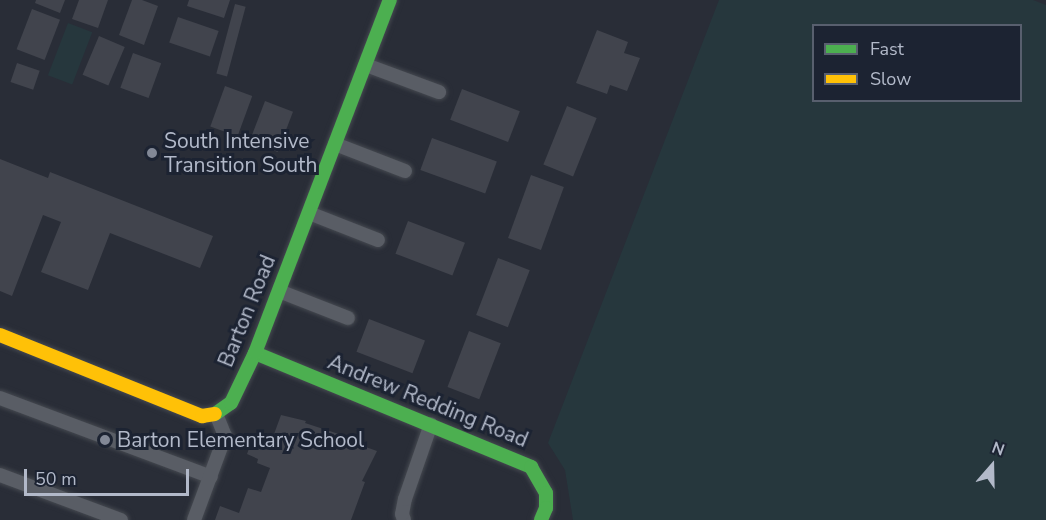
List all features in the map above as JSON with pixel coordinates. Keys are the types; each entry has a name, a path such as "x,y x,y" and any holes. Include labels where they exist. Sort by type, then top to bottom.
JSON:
{"street":[{"name":"Barton Road","path":"216,414 231,403 255,353 390,0"},
{"path":"0,335 202,416 216,414"},
{"name":"Andrew Redding Road","path":"255,353 531,467 546,493 546,508 541,520"}],"lane":[{"path":"366,65 439,92"},
{"path":"335,144 405,171"},
{"path":"309,213 378,240"},
{"path":"279,291 348,318"},
{"path":"0,398 211,477"},
{"path":"194,520 225,436 216,414"},
{"path":"404,520 402,514 405,499 431,424"},
{"path":"0,475 121,520"}],"shaded area":[{"path":"719,0 1033,0 1046,5 1046,520 573,520 565,470 548,443"},
{"path":"68,23 92,32 72,85 48,75"}],"building":[{"path":"36,0 65,0 60,13 35,3"},
{"path":"79,0 108,0 98,28 72,19"},
{"path":"132,0 142,0 158,6 144,45 119,35"},
{"path":"189,0 230,0 224,18 187,6"},
{"path":"235,4 246,7 227,76 216,74"},
{"path":"32,9 60,20 45,60 17,49"},
{"path":"178,17 219,31 210,57 169,43"},
{"path":"597,30 628,42 624,53 640,58 627,91 610,85 607,94 576,83"},
{"path":"99,36 125,47 108,86 83,75"},
{"path":"133,53 161,63 149,98 120,88"},
{"path":"17,63 40,71 33,90 10,82"},
{"path":"225,86 252,96 238,136 210,126"},
{"path":"462,89 520,111 508,142 450,120"},
{"path":"265,101 293,112 278,152 250,141"},
{"path":"567,106 597,118 573,176 543,164"},
{"path":"432,138 497,162 485,194 420,170"},
{"path":"0,159 48,178 50,172 213,236 200,268 110,233 88,290 41,272 61,222 43,215 12,296 0,291"},
{"path":"531,175 564,187 541,250 508,238"},
{"path":"408,221 465,243 452,276 395,254"},
{"path":"498,258 530,270 508,327 476,315"},
{"path":"369,319 425,341 412,373 356,352"},
{"path":"469,331 501,343 479,399 447,387"},
{"path":"281,415 306,421 305,423 348,437 346,440 377,451 362,481 365,482 351,520 215,520 220,506 239,513 248,488 261,492 270,468 257,463 258,459 247,454 251,443 270,445"}],"traffic: fast":[{"path":"215,414 231,403 255,353 390,0"},
{"path":"255,353 531,467 546,493 546,508 541,520"}],"traffic: slow":[{"path":"0,335 202,416 215,414"}],"place":[{"name":"South Intensive Transition South","path":"152,153"},
{"name":"Barton Elementary School","path":"105,440"}]}
